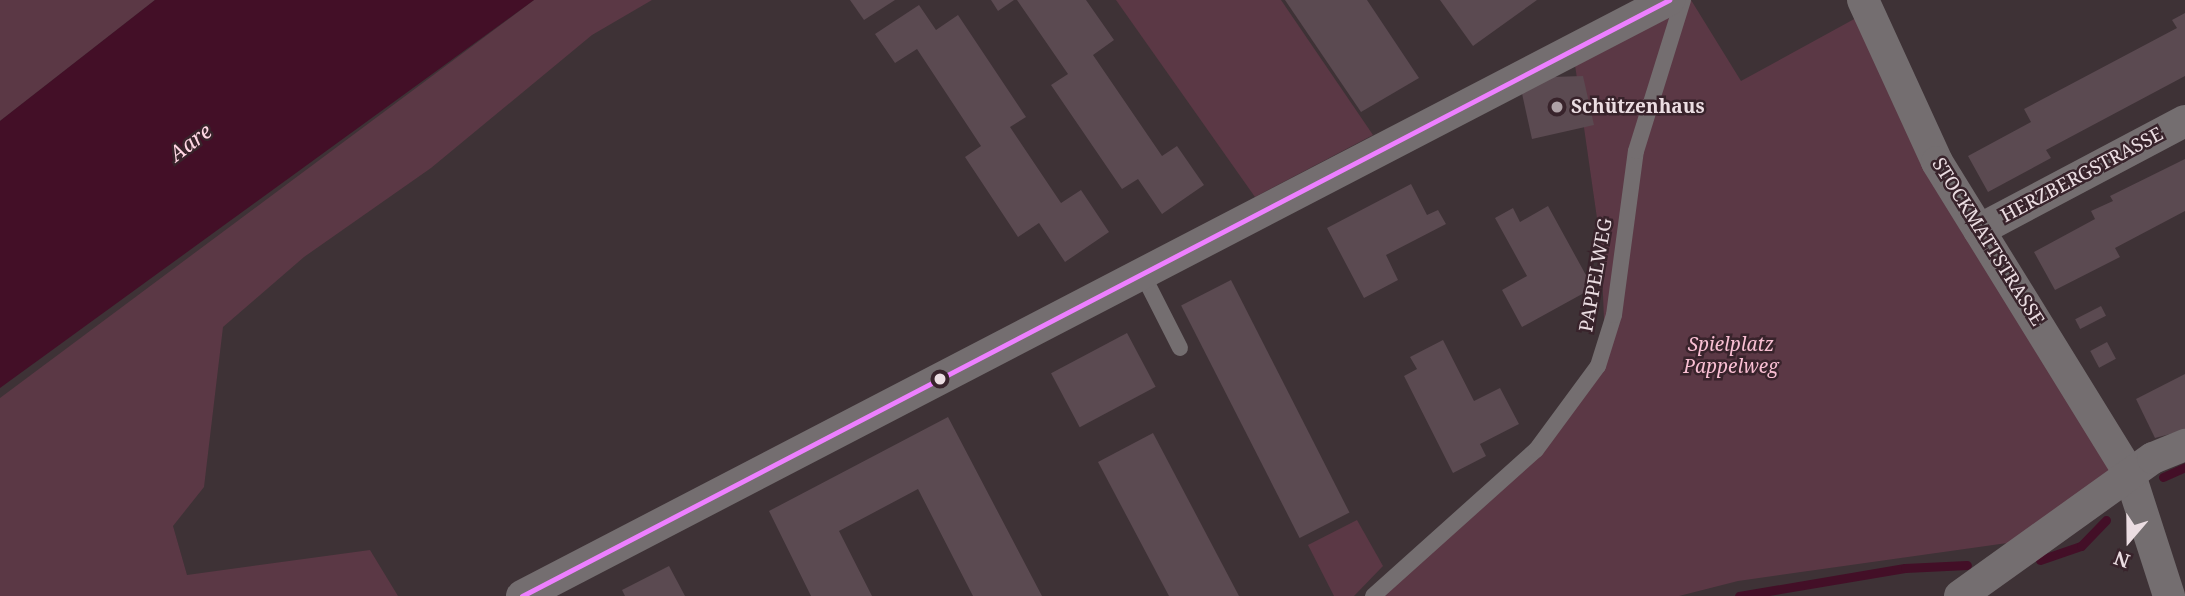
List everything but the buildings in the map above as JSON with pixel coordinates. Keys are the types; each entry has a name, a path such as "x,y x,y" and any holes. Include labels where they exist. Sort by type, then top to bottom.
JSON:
{"street":[{"path":"522,596 1670,0"},
{"name":"STOCKMATTSTRASSE","path":"1863,0 1931,151 2130,475 2169,596"},
{"name":"HERZBERGSTRASSE","path":"1979,230 2185,121"},
{"path":"1961,596 2130,475 2185,445"}],"lane":[{"name":"PAPPELWEG","path":"1373,596 1536,450 1598,366 1614,315 1636,152 1683,0"},
{"path":"1142,273 1180,348"}],"green space":[{"path":"0,0 155,0 0,121"},
{"path":"534,0 652,0 592,35 431,168 304,257 223,327 204,487 173,526 187,575 370,550 398,596 0,596 0,398"},
{"path":"1116,0 1281,0 1373,135 1255,197"},
{"name":"Spielplatz Pappelweg","path":"1669,0 1691,0 1741,81 1867,12 2130,475 2050,537 1738,581 1679,596 1373,596 1536,450 1605,344 1601,246 1573,51"},
{"path":"1357,520 1383,566 1354,596 1334,596 1308,545"}],"water":[{"name":"Aare","path":"155,0 534,0 0,388 0,121"}],"waterway":[{"path":"2163,477 2185,467"},
{"path":"2040,560 2081,546 2106,520"},
{"path":"1739,596 1905,568 1967,565"}],"transit line":[{"path":"522,596 1669,0"}],"place":[{"name":"Schützenhaus","path":"1557,107"}]}
